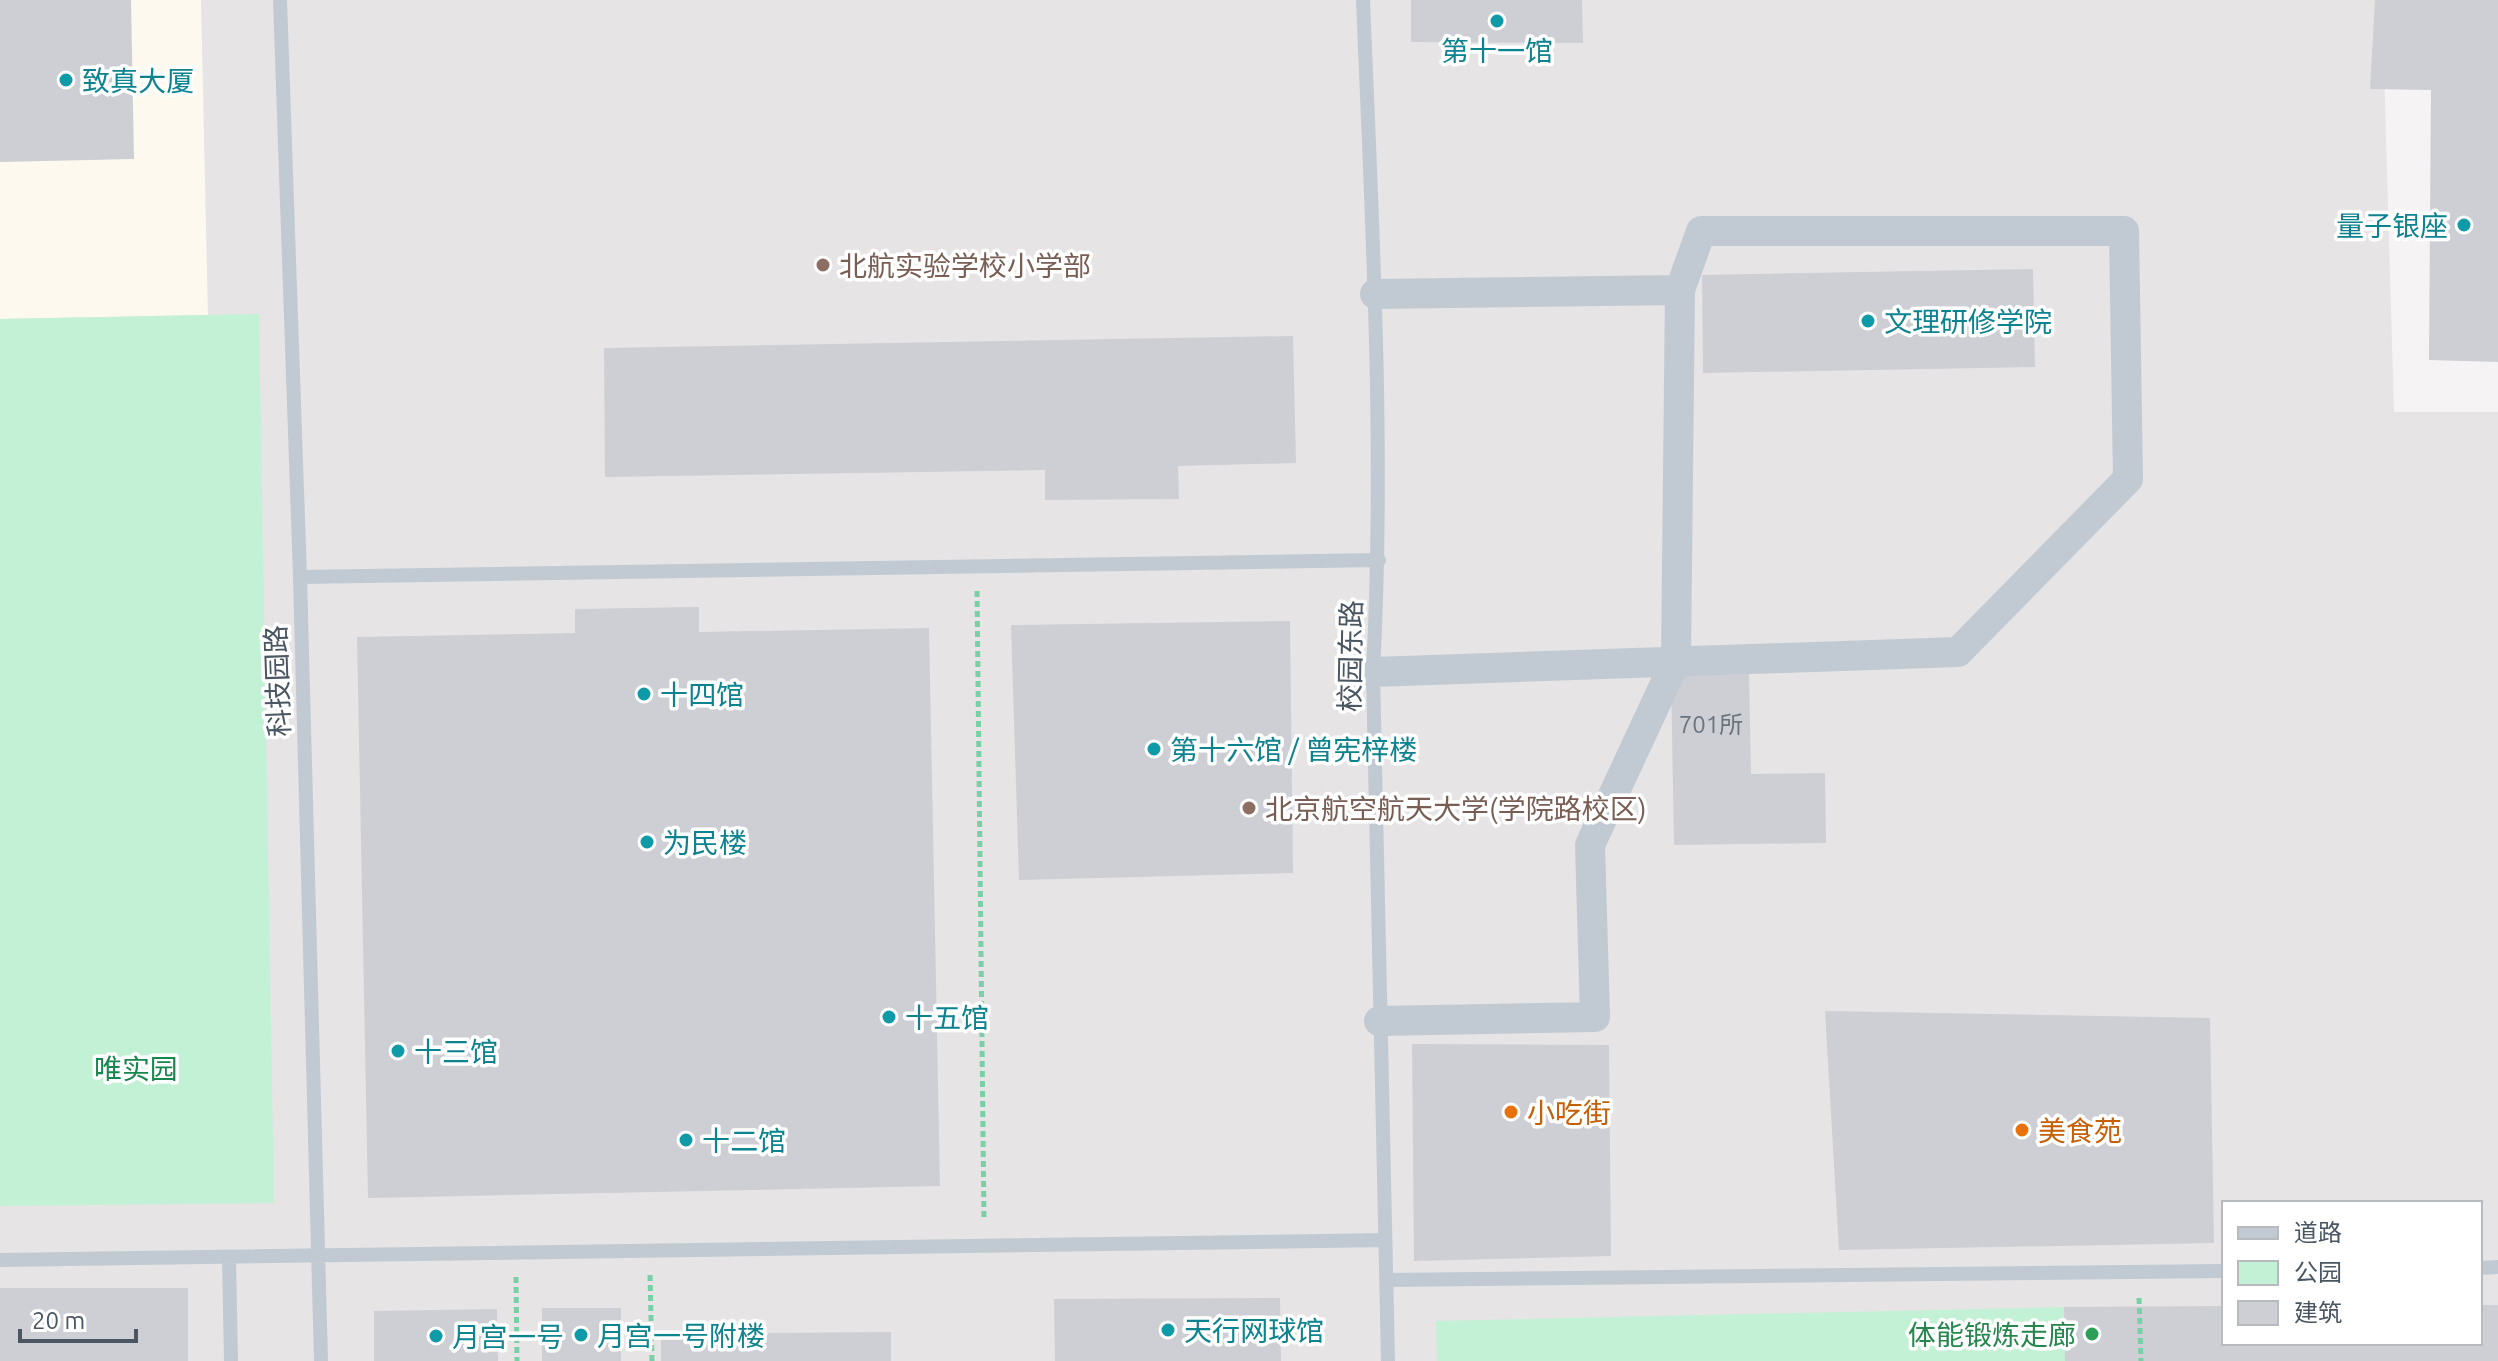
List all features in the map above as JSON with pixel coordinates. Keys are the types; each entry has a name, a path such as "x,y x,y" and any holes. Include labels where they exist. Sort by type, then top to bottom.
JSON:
{"street":[{"path":"1373,672 1676,660 1958,652 2128,479 2124,231 1701,231 1680,290 1676,660 1590,845 1595,1017 1379,1021"},
{"path":"1375,294 1680,290"}],"lane":[{"name":"科技园路","path":"280,0 300,577 321,1361"},
{"name":"校园东路","path":"1363,0 1375,294 1379,560 1373,672 1388,1361"},
{"path":"300,577 1379,560"},
{"path":"0,1260 1385,1240"},
{"path":"229,1258 231,1361"},
{"path":"1386,1280 2222,1271"}],"path":[{"path":"977,566 984,1246"},
{"path":"650,1250 652,1361"},
{"path":"515,1252 517,1361"},
{"path":"2140,1272 2141,1361"}],"shaded area":[{"path":"0,0 201,0 208,315 0,319"},
{"name":"北京航空航天大学(学院路校区)","path":"201,0 2382,0 2394,412 2498,412 2498,1361 0,1361 0,319 208,315"}],"green space":[{"name":"唯实园","path":"259,314 274,1203 0,1206 0,319"},
{"path":"2064,1307 2065,1361 1437,1361 1436,1321"}],"building":[{"name":"致真大厦","path":"0,0 131,0 134,159 0,162"},
{"name":"第十一馆","path":"1411,0 1582,0 1583,43 1411,42"},
{"name":"量子银座","path":"2375,0 2498,0 2498,362 2429,360 2431,90 2370,89"},
{"name":"文理研修学院","path":"2033,269 2035,367 1703,373 1702,275"},
{"path":"1293,336 1296,463 1178,466 1179,499 1045,500 1045,470 605,477 604,348"},
{"name":"为民楼","path":"699,607 699,632 929,628 940,1186 368,1198 357,637 575,633 575,609"},
{"name":"第十六馆 / 曾宪梓楼","path":"1290,621 1293,873 1019,880 1011,625"},
{"path":"1749,674 1751,774 1825,773 1826,843 1674,845 1671,676"},
{"name":"美食苑","path":"1825,1011 2210,1018 2214,1243 1839,1250"},
{"name":"小吃街","path":"1412,1044 1609,1045 1611,1256 1414,1261"},
{"path":"0,1288 188,1288 188,1361 0,1361"},
{"name":"天行网球馆","path":"1280,1298 1281,1361 1055,1361 1054,1299"},
{"path":"2482,1305 2498,1305 2498,1361 2065,1361 2064,1307 2222,1306 2222,1345 2482,1345"},
{"name":"月宫一号附楼","path":"542,1308 621,1308 621,1361 542,1361"},
{"name":"月宫一号","path":"497,1309 498,1361 374,1361 374,1311"},
{"path":"891,1332 891,1361 661,1361 661,1334"}],"place":[{"name":"第十一馆","path":"1497,21"},
{"name":"致真大厦","path":"66,80"},
{"name":"量子银座","path":"2464,225"},
{"name":"北航实验学校小学部","path":"823,265"},
{"name":"文理研修学院","path":"1868,321"},
{"name":"十四馆","path":"644,694"},
{"name":"第十六馆 / 曾宪梓楼","path":"1154,749"},
{"name":"北京航空航天大学(学院路校区)","path":"1249,808"},
{"name":"为民楼","path":"647,842"},
{"name":"十五馆","path":"889,1017"},
{"name":"十三馆","path":"398,1051"},
{"name":"小吃街","path":"1511,1112"},
{"name":"美食苑","path":"2022,1130"},
{"name":"十二馆","path":"686,1140"},
{"name":"天行网球馆","path":"1168,1330"},
{"name":"体能锻炼走廊","path":"2092,1334"},
{"name":"月宫一号附楼","path":"581,1335"},
{"name":"月宫一号","path":"436,1336"}]}
